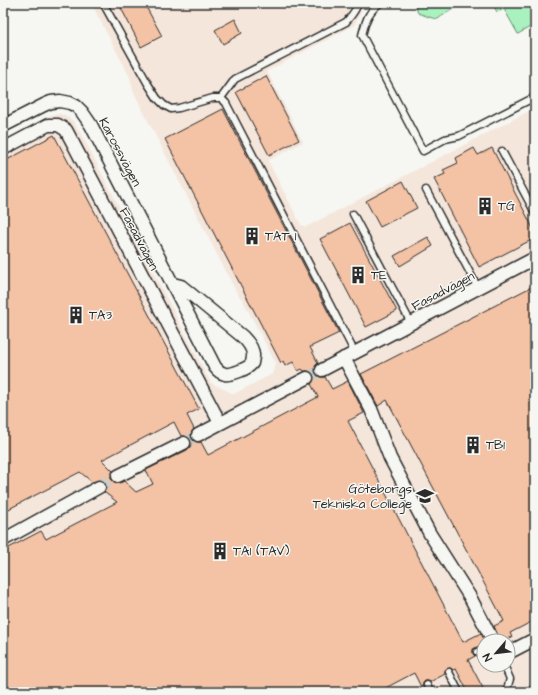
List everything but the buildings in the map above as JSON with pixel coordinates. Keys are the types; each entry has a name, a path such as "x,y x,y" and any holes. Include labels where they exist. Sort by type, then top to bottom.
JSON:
{"street":[{"name":"Karossvägen","path":"3,126 51,102 60,101 76,106 91,125 215,367 219,372 227,375 245,368 252,363 254,356 244,337 181,286 173,284"},
{"name":"Fasadvägen","path":"3,149 48,125 58,125 66,130 220,423"},
{"name":"Fasadvägen","path":"322,370 535,258"},
{"path":"349,356 390,458 430,534 470,597 489,633"},
{"path":"198,435 307,378"},
{"path":"118,476 184,443"},
{"path":"3,540 99,487"},
{"path":"516,649 535,639"}],"lane":[{"path":"103,3 148,84 157,98 164,105 171,109 179,108 213,98 221,98 226,103 349,356"},
{"path":"221,98 235,79 346,22 353,14 358,3"},
{"path":"380,3 372,9 366,19 362,35 423,151 445,139 459,136 535,97"},
{"path":"502,151 535,213"},
{"path":"426,190 478,288"},
{"path":"353,214 411,323"},
{"path":"449,672 459,692"},
{"path":"506,692 510,679 507,673"},
{"path":"426,685 430,692"},
{"path":"523,692 535,689"}],"shaded area":[{"path":"91,3 363,3 361,12 353,26 267,71 303,142 268,161 301,225 306,227 535,108 535,692 3,692 3,140 51,115 65,115 73,121 86,143 211,383 234,394 272,374 276,364 242,299 238,295 133,90 130,77"}],"green space":[{"path":"414,3 464,3 438,19 418,13"},
{"path":"492,3 535,3 535,24 518,34 504,9 497,12"}],"tunnel":[{"path":"307,378 322,370"},
{"path":"184,443 198,435"},
{"path":"99,487 118,476"}],"place":[{"name":"TG","path":"485,206"},
{"name":"TAT 1","path":"252,236"},
{"name":"TE","path":"358,275"},
{"name":"TA3","path":"76,315"},
{"name":"TB1","path":"473,445"},
{"name":"Göteborgs Tekniska College","path":"425,496"},
{"name":"TA1 (TAV)","path":"220,551"}]}
